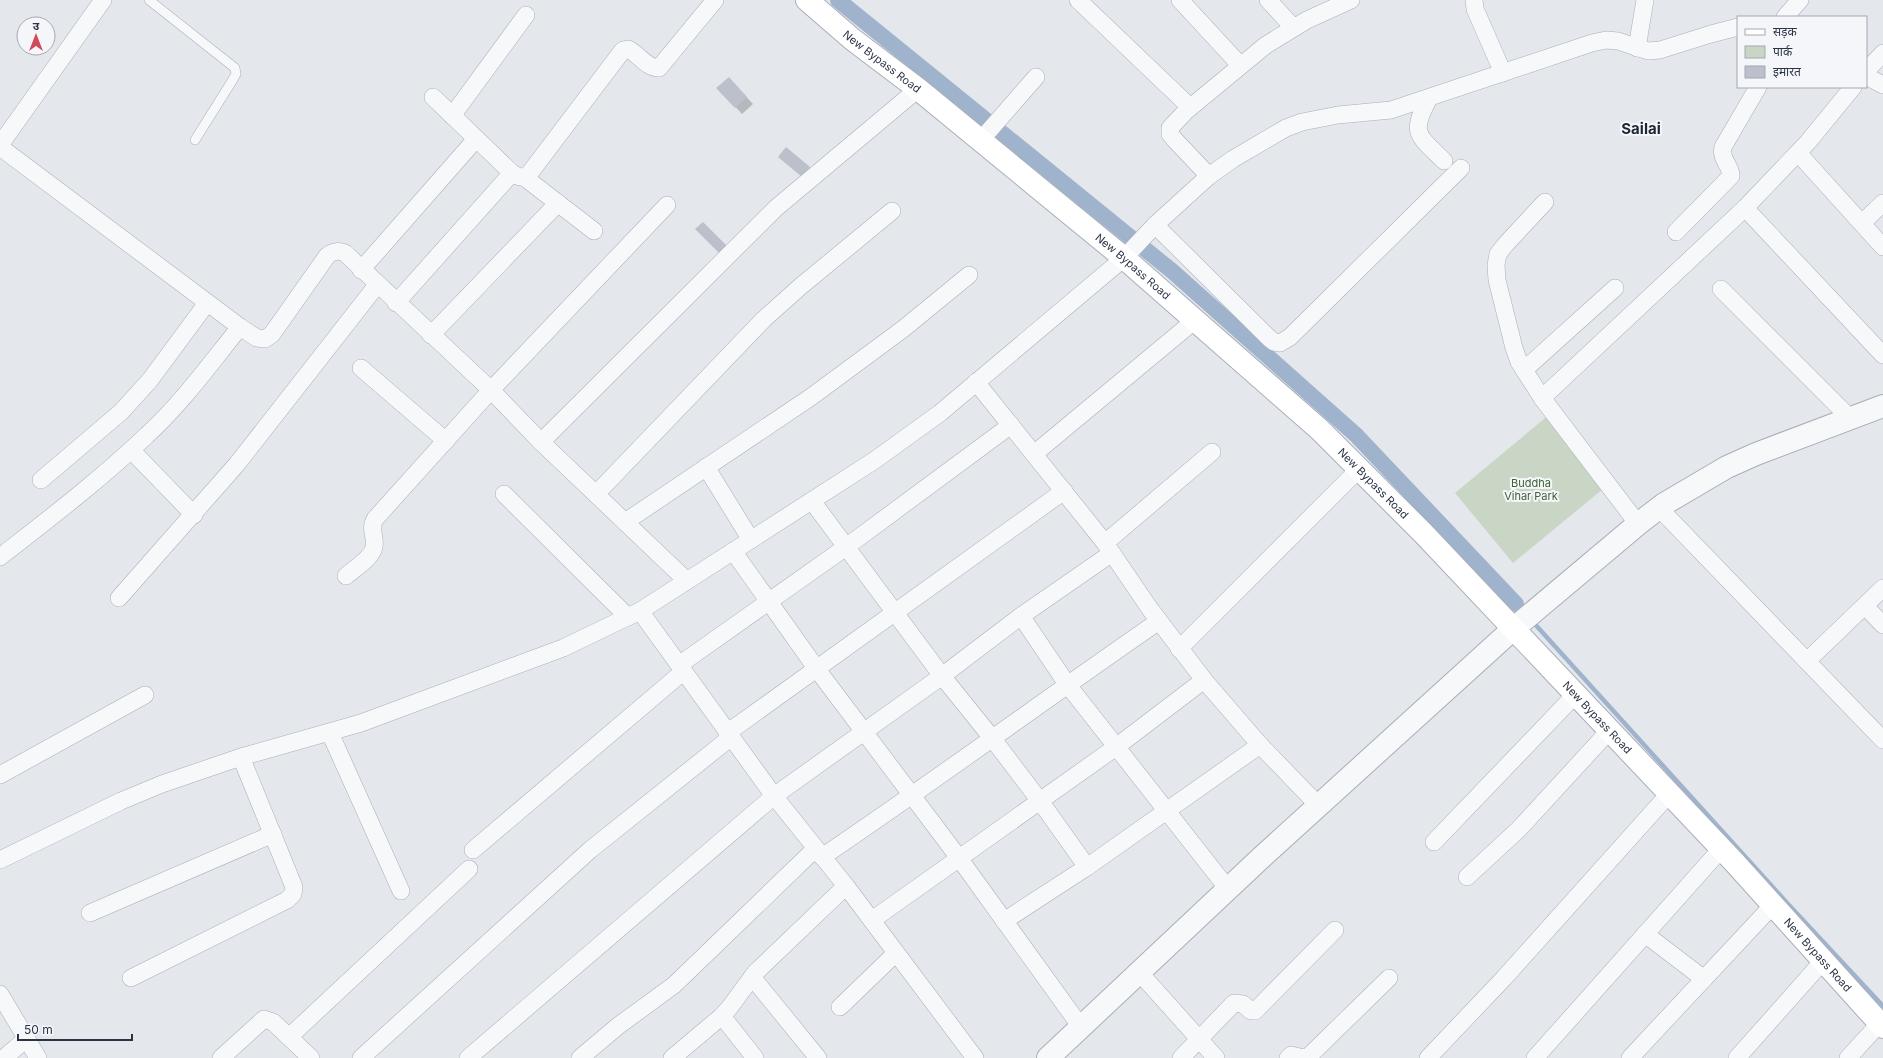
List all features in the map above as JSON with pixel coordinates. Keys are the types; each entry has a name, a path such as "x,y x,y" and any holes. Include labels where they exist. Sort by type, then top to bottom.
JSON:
{"main road":[{"name":"New Bypass Road","path":"807,0 852,39 918,89 988,132 1133,248 1194,320 1319,429 1424,534 1721,849 1881,1025"}],"street":[{"path":"103,0 0,146 207,303 256,338 265,339 272,334 327,256 332,252 340,251 345,253 396,303 491,390 541,442 687,581"},
{"path":"396,303 518,175 529,174 623,50 628,49 634,51 648,65 653,68 659,68 715,0"},
{"path":"1180,0 1240,65"},
{"path":"1268,0 1293,27"},
{"path":"1474,0 1475,9 1503,73"},
{"path":"1637,48 1645,0"},
{"path":"1786,16 1800,0"},
{"path":"1209,176 1170,134 1170,128 1190,107 1266,45 1293,27 1348,1"},
{"path":"1088,3 1190,107"},
{"path":"452,116 526,15"},
{"path":"0,860 121,801 195,772 241,757 330,733 563,648 634,614 875,460 940,413 1133,248 1155,225 1209,176 1232,159 1286,128 1302,122 1338,115 1391,110 1592,43 1606,40 1618,41 1648,51 1660,50 1737,27"},
{"path":"1867,70 1883,53"},
{"path":"988,132 1036,76"},
{"path":"1867,77 1883,85"},
{"path":"1676,232 1731,176 1731,171 1723,157 1724,147 1757,88"},
{"path":"1542,398 1745,208 1798,152 1852,88"},
{"path":"541,442 776,208 918,89"},
{"path":"433,97 476,139 518,175 594,231"},
{"path":"1429,98 1419,116 1417,124 1418,131 1420,137 1444,161"},
{"path":"361,270 476,139"},
{"path":"1798,152 1883,247"},
{"path":"1155,225 1269,338 1280,343 1290,337 1461,168"},
{"path":"1545,202 1498,254 1496,265 1497,280 1512,341 1519,362 1542,398 1638,524"},
{"path":"1862,224 1883,203"},
{"path":"431,335 558,204"},
{"path":"346,576 371,554 374,548 371,530 375,519 491,390 666,205"},
{"path":"1745,208 1883,355"},
{"path":"596,494 764,318 892,211"},
{"path":"625,522 811,397 903,329 969,275"},
{"path":"119,598 194,515 253,444 377,285"},
{"path":"1524,370 1615,288"},
{"path":"1721,289 1850,418"},
{"path":"41,480 121,412 150,380 207,303"},
{"path":"1034,454 1194,320"},
{"path":"0,558 131,450 180,402 240,327"},
{"path":"361,368 446,441"},
{"path":"976,382 1108,548 1179,649 1204,680 1260,745 1319,806"},
{"path":"1048,1058 1228,889 1513,629 1638,524 1659,508 1696,484 1727,467 1756,454 1883,406"},
{"path":"473,850 681,668 1011,425"},
{"path":"131,450 194,515"},
{"path":"468,1058 774,796 942,676 1108,548 1212,452"},
{"path":"706,467 751,540"},
{"path":"1179,649 1359,468"},
{"path":"361,1058 590,850 728,735 816,668 1064,491"},
{"path":"504,494 634,614 681,668 728,735 774,796 846,886 975,1058"},
{"path":"812,501 942,676 992,738 1087,867"},
{"path":"1659,508 1883,740"},
{"path":"733,551 816,668 959,858 1081,1027"},
{"path":"1807,661 1883,588"},
{"path":"1865,606 1883,625"},
{"path":"1021,616 1067,684 1165,811 1228,889"},
{"path":"580,1058 618,1026 674,985 819,853 912,796 1067,684 1159,621"},
{"path":"872,920 1040,802 1116,747 1204,680"},
{"path":"0,775 145,695"},
{"path":"1434,842 1576,695"},
{"path":"1467,877 1519,829 1610,731"},
{"path":"330,733 401,891"},
{"path":"1004,921 1087,867 1260,745"},
{"path":"131,978 287,900 293,894 294,887 241,757"},
{"path":"1428,1058 1504,978 1669,794"},
{"path":"90,913 273,834"},
{"path":"1535,1058 1721,849"},
{"path":"289,1037 469,869"},
{"path":"672,1058 722,1016 752,977 846,886"},
{"path":"1630,1058 1773,905"},
{"path":"1181,1058 1234,1003 1239,1002 1248,1010 1255,1011 1335,930"},
{"path":"1645,934 1704,979"},
{"path":"840,1007 896,952"},
{"path":"1737,1058 1823,961"},
{"path":"1139,972 1216,1058"},
{"path":"752,977 818,1058"},
{"path":"1288,1058 1291,1055 1304,1058 1309,1056 1389,978"},
{"path":"0,994 5,1016 26,1039 38,1058"},
{"path":"722,1016 755,1058"},
{"path":"221,1058 264,1019 273,1022 311,1058"},
{"path":"1848,1058 1881,1025"},
{"path":"4,1058 26,1039"}],"lane":[{"path":"149,0 235,68 236,74 195,140"}],"green space":[{"name":"Buddha Vihar Park","path":"1550,414 1609,484 1513,563 1455,493"}],"building":[{"path":"729,77 747,97 735,108 716,88"},
{"path":"786,147 810,167 802,177 778,157"},
{"path":"703,222 728,247 720,254 695,229"}],"waterway":[{"path":"838,0 1172,271 1356,435 1516,604"},
{"path":"1533,622 1788,904 1883,1006"}],"district":[{"name":"Sailai","path":"1641,128"}]}
